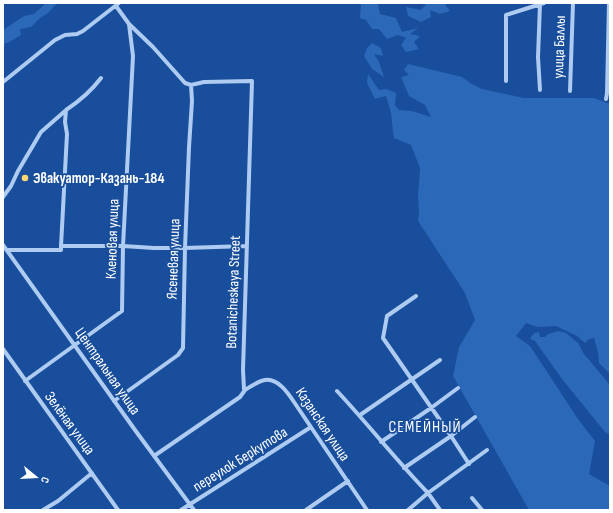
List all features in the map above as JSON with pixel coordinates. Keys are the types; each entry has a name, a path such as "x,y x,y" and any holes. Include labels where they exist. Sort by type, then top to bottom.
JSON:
{"street":[{"name":"улица Баллы","path":"570,91 573,3"},
{"path":"606,99 609,3"},
{"path":"3,82 55,40 65,35 77,34 83,31 117,4"},
{"name":"Кленовая улица","path":"25,381 122,311 123,246 133,56 129,24 117,4"},
{"path":"506,81 506,15 542,4 538,57 540,90"},
{"path":"129,24 153,47 185,83 191,85"},
{"path":"3,196 11,186 41,132 90,91 101,78"},
{"name":"Botanicheskaya Street","path":"191,85 204,82 252,81 243,370 245,390"},
{"name":"Ясеневая улица","path":"114,401 178,355 183,348 185,248 192,101 191,85"},
{"path":"7,250 61,250 67,134 65,122 66,110"},
{"name":"Центральная улица","path":"3,244 114,401 194,510"},
{"path":"61,246 185,248 246,246"},
{"path":"416,296 387,316 383,338 469,464"},
{"name":"Зелёная улица","path":"3,349 118,510"},
{"path":"360,415 440,360"},
{"name":"Казанская улица","path":"245,390 264,380 270,380 287,391 367,510"},
{"path":"381,442 458,388"},
{"path":"154,456 240,397 245,390"},
{"path":"337,391 360,415 404,468 428,493 440,510"},
{"path":"404,468 451,436 475,417"},
{"name":"переулок Беркутова","path":"181,510 311,428"},
{"path":"408,510 428,493 487,450"},
{"path":"43,510 58,501 92,473"},
{"path":"306,510 348,481"},
{"path":"472,498 482,510"}],"shaded area":[{"path":"46,3 57,3 48,13 40,18 31,27 20,29 21,35 10,42 3,44 3,30 24,16 34,14"},
{"path":"361,3 378,3 380,14 396,18 402,32 418,28 410,34 420,36 414,42 419,49 406,52 401,45 406,38 398,35 387,39 379,29 372,29 366,20 360,18"},
{"path":"427,3 444,3 450,11 440,14 430,10 431,17 421,22 408,16 406,7 421,10"},
{"path":"372,43 381,48 383,56 374,54 379,62 384,77 372,69 364,56 367,48"},
{"path":"408,64 462,77 482,89 524,98 594,98 610,104 610,374 599,363 594,338 589,339 585,343 577,336 556,326 537,327 526,323 516,336 530,346 578,419 595,441 589,474 610,486 610,510 529,510 453,376 459,347 475,320 465,293 418,221 420,168 411,145 394,138 391,113 386,96 375,99 367,83 368,74 379,90 386,89 396,93 395,105 399,110 412,111 431,117 425,105 409,96 401,77 409,75 404,70"},
{"path":"558,331 566,333 578,343 584,354 610,385 610,435 605,432 562,379 535,341 530,339 534,333 539,332 540,337 545,337 548,334"}],"place":[{"name":"Эвакуатор-Казань-184","path":"25,178"}],"district":[{"name":"СЕМЕЙНЫЙ","path":"425,426"}]}
